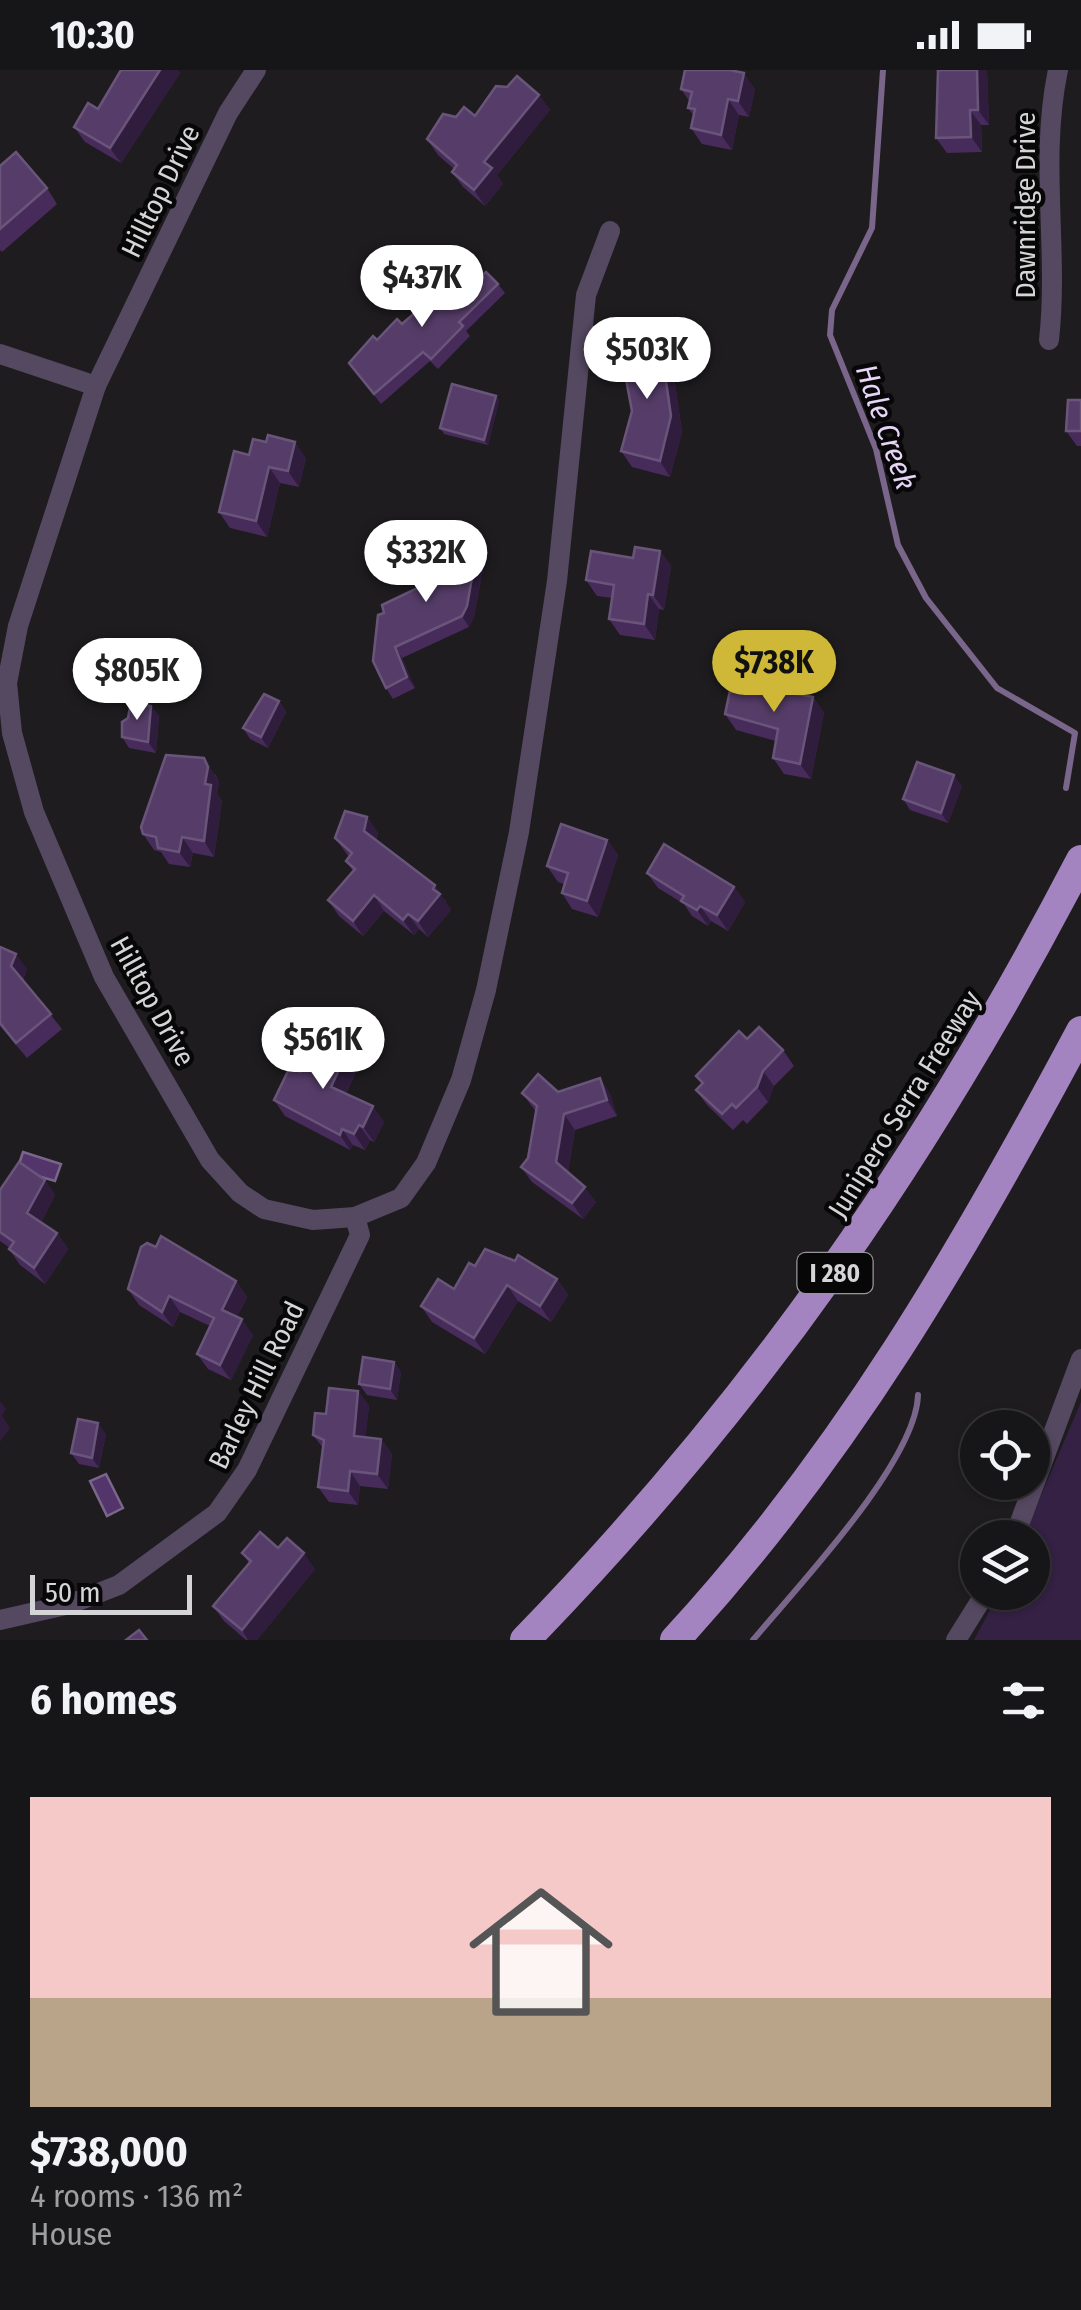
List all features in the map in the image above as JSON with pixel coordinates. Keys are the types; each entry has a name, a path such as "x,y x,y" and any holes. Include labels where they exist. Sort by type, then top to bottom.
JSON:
{"highway":[{"name":"Junipero Serra Freeway","path":"525,1640 613,1550 702,1448 866,1229 942,1111 1081,860"},
{"path":"675,1640 801,1492 880,1382 960,1252 1081,1031"}],"street":[{"name":"Hilltop Drive","path":"256,70 228,113 96,386 18,626 8,683 12,733 25,785 104,977 210,1160 240,1193 264,1210 313,1220 354,1218 401,1198 426,1163 462,1080 486,990 519,832 557,581 586,295 610,231"},
{"name":"Dawnridge Drive","path":"1049,340 1056,281 1049,246 1050,107 1058,70"},
{"path":"0,354 96,386"},
{"name":"Barley Hill Road","path":"0,1620 70,1604 119,1585 217,1513 247,1470 360,1235 354,1218"},
{"path":"1021,1520 1081,1359"},
{"path":"956,1640 975,1610"}],"shaded area":[{"path":"23,1152 61,1164 55,1181 17,1170"},
{"path":"1081,1402 1081,1640 974,1640 990,1610 1050,1610 1050,1520 1030,1520 1039,1500 1050,1500 1050,1474"},
{"path":"106,1474 123,1508 107,1516 90,1481"}],"building":[{"path":"121,70 160,70 110,148 74,127 88,103 98,109"},
{"path":"685,70 744,73 738,101 728,99 721,135 691,128 695,109 688,108 692,92 681,89"},
{"path":"938,70 977,70 978,110 970,110 971,137 936,138"},
{"path":"517,76 539,95 484,162 492,168 474,190 452,172 457,165 427,139 443,114 456,117 464,107 475,116 496,86 507,87"},
{"path":"16,152 47,188 0,229 0,166"},
{"path":"470,264 480,277 486,272 498,284 459,322 463,326 431,359 423,352 374,394 349,363 373,336 377,340 397,319 402,324"},
{"path":"660,339 671,416 660,461 621,451 632,411 626,379 631,377 628,347"},
{"path":"452,384 496,396 484,440 440,428"},
{"path":"1068,400 1081,400 1081,431 1066,431"},
{"path":"268,435 295,442 288,471 269,467 256,521 219,512 234,451 249,455 253,439 266,442"},
{"path":"452,533 479,538 467,606 462,616 395,647 407,677 386,688 373,661 378,615 384,613 382,605 424,585 416,567 449,549"},
{"path":"635,547 660,551 644,624 609,619 614,585 586,580 591,551 633,558"},
{"path":"732,681 787,687 786,692 813,697 800,764 773,758 778,729 725,714"},
{"path":"264,694 279,701 261,737 243,728"},
{"path":"131,702 151,706 148,742 122,737 122,722 128,718"},
{"path":"166,755 204,758 208,767 205,784 211,785 204,841 182,837 179,852 158,848 156,837 143,834 141,827"},
{"path":"917,762 954,775 941,813 903,799"},
{"path":"345,811 367,817 364,831 435,885 433,889 440,894 418,921 408,914 403,920 374,895 353,921 328,900 355,869 346,861 352,853 335,838"},
{"path":"561,824 607,840 587,901 562,893 568,873 547,866"},
{"path":"664,844 734,887 717,915 681,901 684,896 647,873"},
{"path":"0,947 16,954 11,966 51,1014 16,1043 0,1023"},
{"path":"759,1027 783,1050 763,1071 757,1087 736,1108 732,1104 722,1114 696,1090 703,1083 696,1076 739,1031 747,1039"},
{"path":"322,1039 347,1052 331,1087 373,1106 363,1127 359,1125 354,1134 342,1129 340,1135 274,1100 290,1067 300,1072 311,1048 316,1051"},
{"path":"538,1074 558,1092 600,1078 607,1100 564,1114 556,1162 585,1187 572,1203 521,1167 528,1158 537,1106 522,1093"},
{"path":"19,1162 45,1180 27,1213 57,1233 34,1268 9,1249 14,1242 0,1232 0,1190"},
{"path":"161,1236 236,1281 222,1310 242,1319 220,1365 197,1354 214,1318 169,1296 162,1312 128,1289 141,1247 147,1243 156,1247"},
{"path":"485,1249 515,1261 518,1255 557,1279 540,1306 507,1285 474,1338 421,1306 438,1279 454,1289 469,1263 475,1266"},
{"path":"363,1357 394,1362 390,1389 359,1384"},
{"path":"329,1388 358,1391 354,1436 381,1439 377,1474 350,1471 348,1491 318,1487 324,1440 313,1435 315,1413 326,1414"},
{"path":"78,1419 98,1423 92,1458 71,1453"},
{"path":"260,1532 278,1548 287,1538 304,1553 242,1630 213,1606 251,1561 242,1553"},
{"path":"139,1630 147,1640 126,1640"}],"waterway":[{"name":"Hale Creek","path":"883,70 872,228 832,310 830,335 876,449 898,545 926,598 997,688 1075,733 1066,788"},
{"path":"753,1640 877,1488 912,1423 918,1395"}]}
